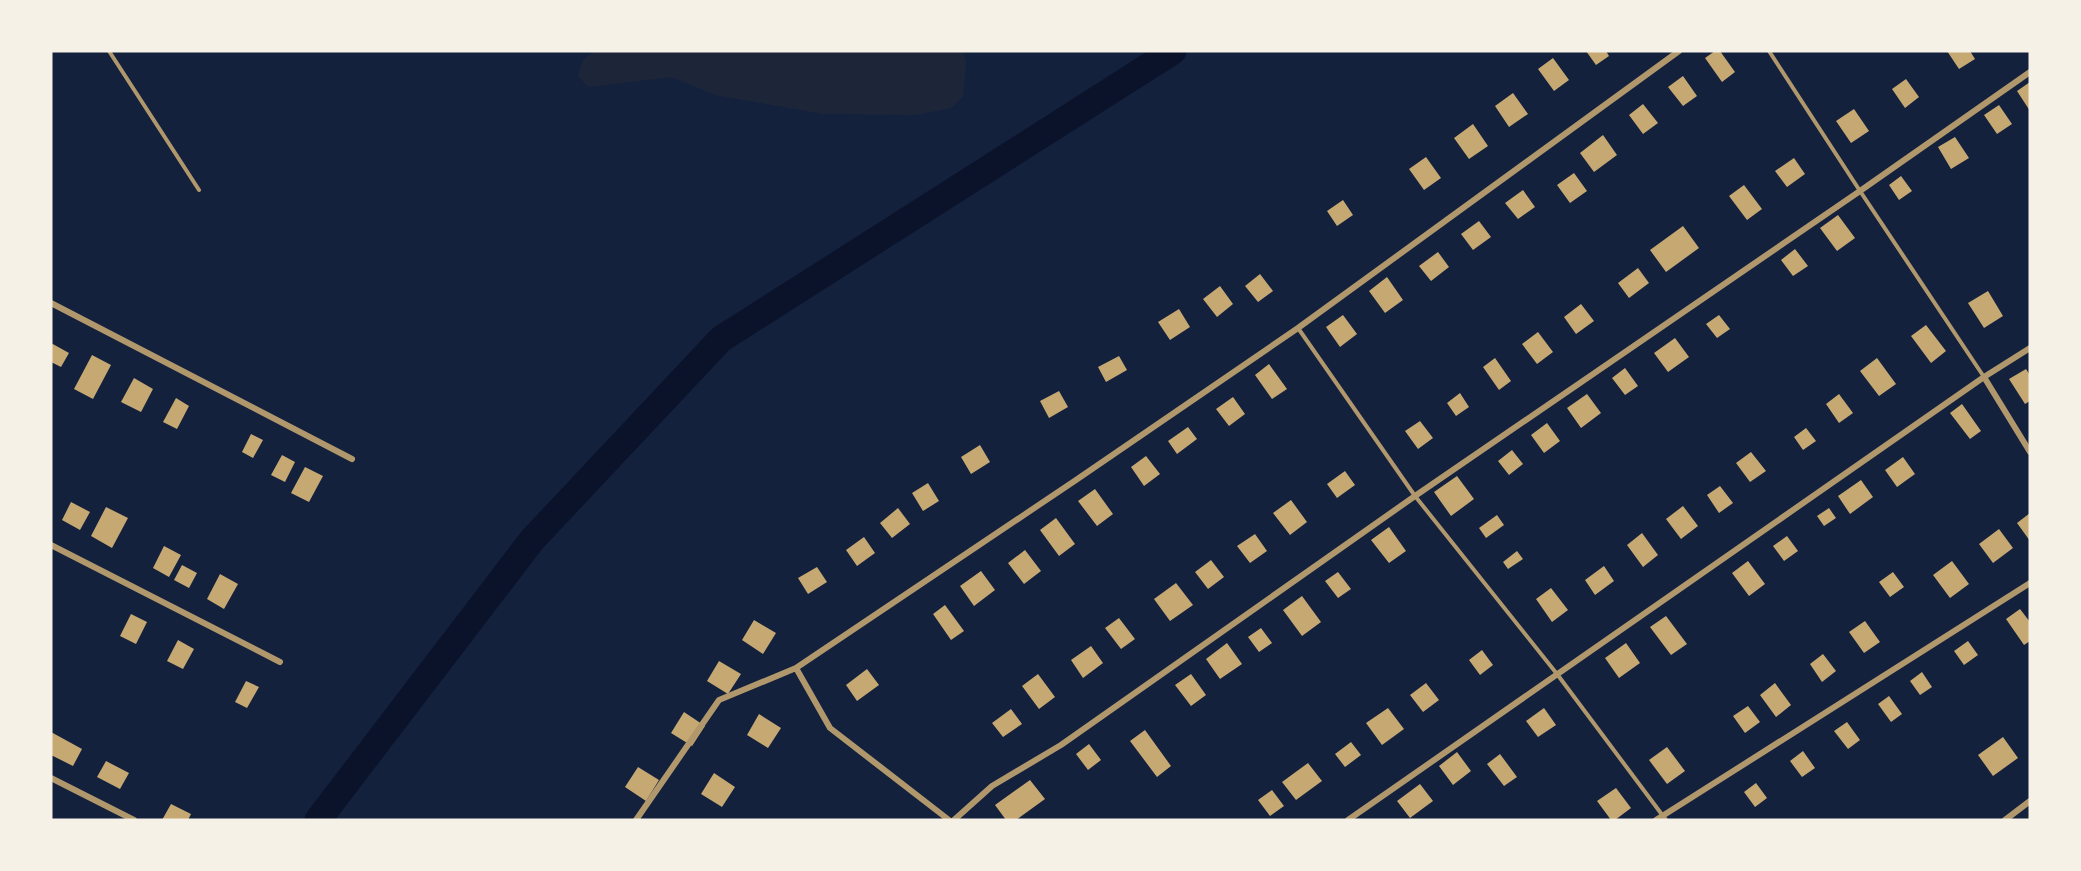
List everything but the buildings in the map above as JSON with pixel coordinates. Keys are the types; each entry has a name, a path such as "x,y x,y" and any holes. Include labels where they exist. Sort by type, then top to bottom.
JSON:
{"street":[{"path":"636,820 719,700 796,668 1298,328 1679,51"},
{"path":"954,820 992,786 1061,745 1415,496 1860,192 2030,72"},
{"path":"51,303 352,459"},
{"path":"1348,820 1984,376 2030,348"},
{"path":"1984,376 2030,452"},
{"path":"51,545 280,662"},
{"path":"1661,819 2030,584"},
{"path":"796,668 830,728 949,820"},
{"path":"51,778 134,820"},
{"path":"2005,820 2030,801"}],"lane":[{"path":"109,51 199,190"},
{"path":"1769,51 1860,192 1984,376"},
{"path":"1298,328 1415,496 1557,674 1661,819"}],"shaded area":[{"path":"594,51 963,51 966,63 963,97 951,108 916,115 823,114 715,95 672,77 588,87 578,76 583,60"}],"waterway":[{"path":"318,820 532,540 721,339 1173,51"}]}
